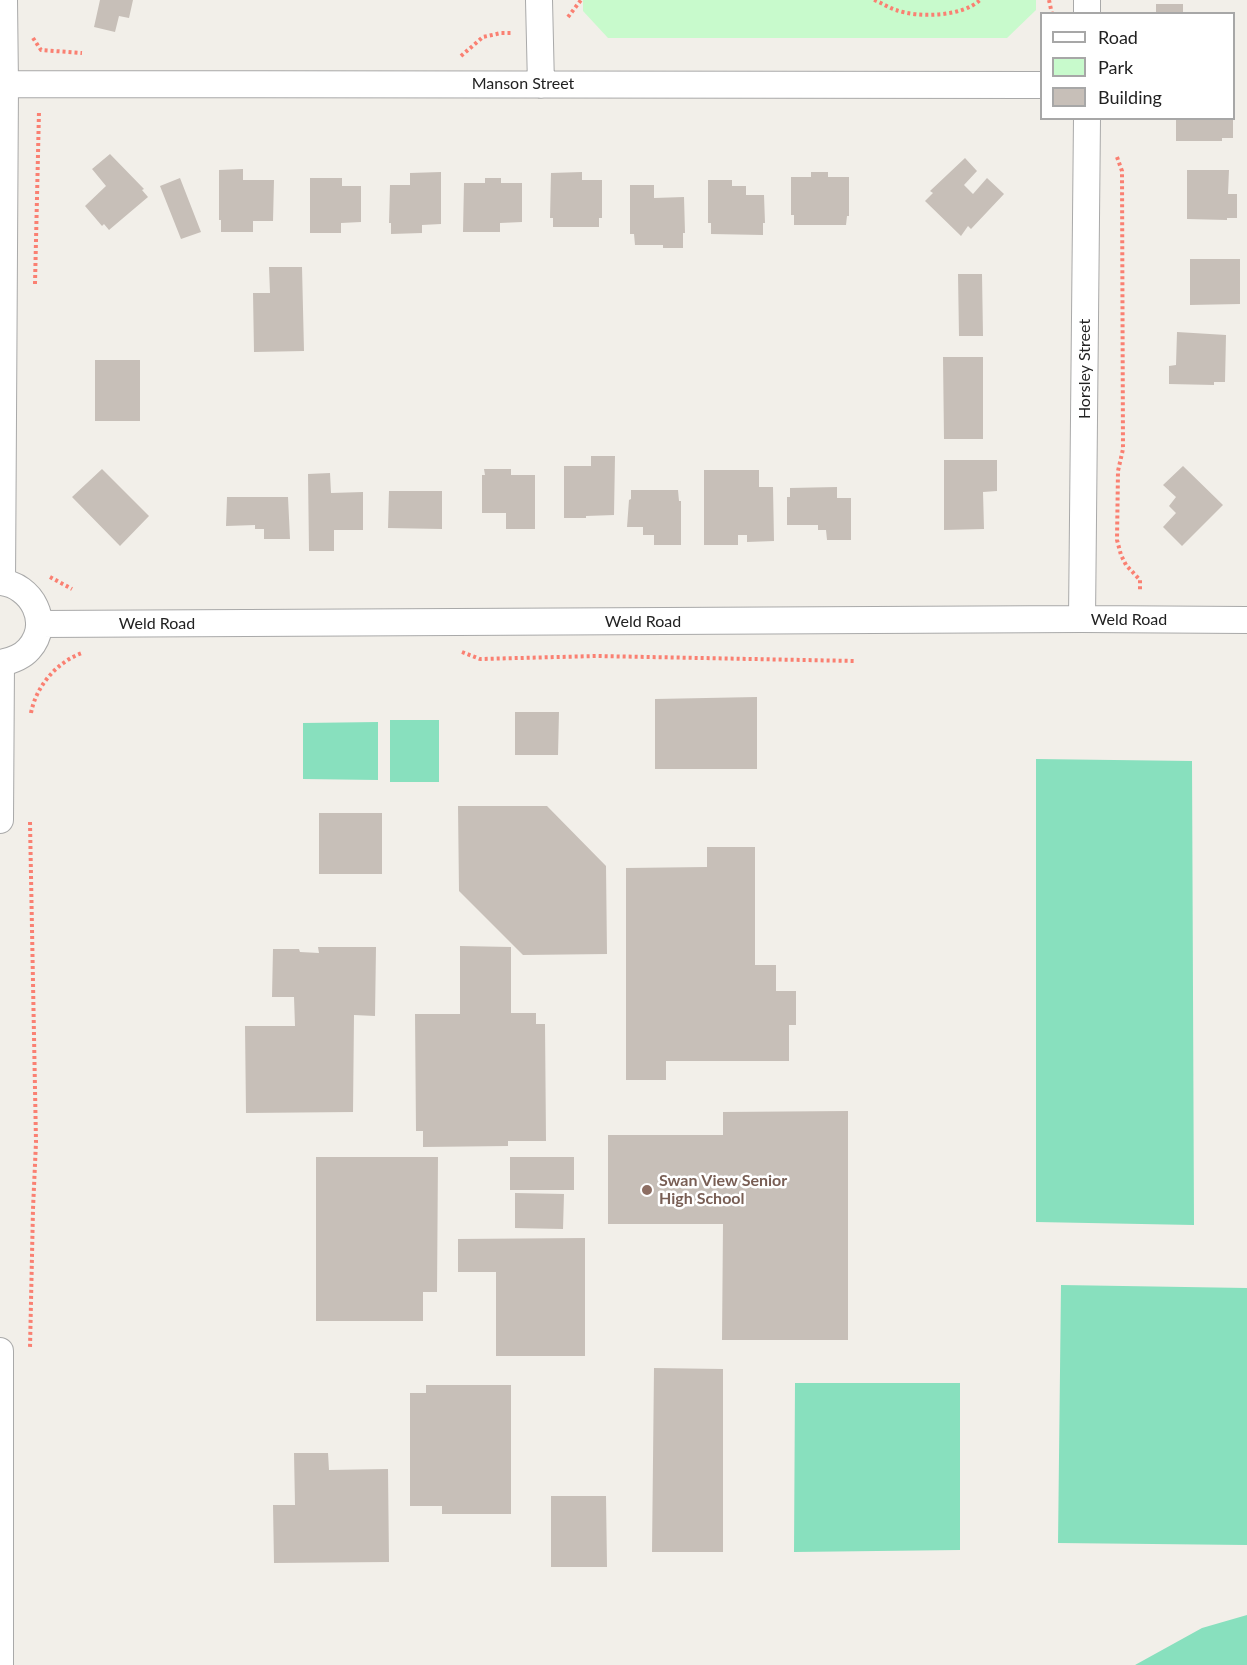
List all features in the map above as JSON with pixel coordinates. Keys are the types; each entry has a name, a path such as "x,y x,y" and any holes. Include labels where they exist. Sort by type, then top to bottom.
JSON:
{"street":[{"path":"539,0 541,84"},
{"path":"0,820 1,663 17,658 29,649 39,624 35,604 26,593 16,586 1,582 5,84 3,14"},
{"name":"Manson Street","path":"5,84 1040,85"},
{"name":"Horsley Street","path":"1082,619 1087,120"},
{"name":"Weld Road","path":"39,624 1247,620"},
{"path":"0,1351 0,1665"}],"path":[{"path":"874,0 895,10 914,15 959,11 980,0"},
{"path":"29,32 41,50 88,53"},
{"path":"458,59 483,37 501,33 539,33"},
{"path":"35,285 40,84"},
{"path":"1115,152 1122,171 1123,449 1118,471 1117,540 1126,565 1140,580 1141,620"},
{"path":"46,575 72,589"},
{"path":"30,722 33,701 50,674 73,657 90,651"},
{"path":"454,651 480,659 597,656 855,661"},
{"path":"30,815 36,1142 33,1209"}],"green space":[{"path":"583,0 1036,0 1036,10 1007,38 608,38 583,11"},
{"path":"390,720 439,720 439,782 390,782"},
{"path":"378,722 378,780 303,779 303,723"},
{"path":"1036,759 1192,761 1194,1225 1036,1222"},
{"path":"1061,1285 1247,1288 1247,1545 1058,1543"},
{"path":"795,1383 960,1383 960,1550 794,1552"},
{"path":"1247,1615 1247,1665 1135,1665 1202,1628"}],"building":[{"path":"100,0 133,0 129,18 119,16 115,32 94,27"},
{"path":"1156,4 1183,4 1183,12 1156,12"},
{"path":"1176,120 1233,120 1233,138 1222,138 1222,141 1176,141"},
{"path":"110,154 144,189 142,190 148,197 109,230 104,224 102,226 85,206 106,186 92,169"},
{"path":"965,158 977,171 964,185 973,194 987,178 1004,194 971,229 968,226 961,236 925,201 933,193 930,191"},
{"path":"243,169 243,180 274,180 273,221 253,221 253,232 221,232 219,170"},
{"path":"1187,170 1229,170 1228,194 1237,194 1237,218 1187,219"},
{"path":"441,172 441,224 422,225 422,233 391,234 390,185 410,185 410,173"},
{"path":"582,172 582,180 602,180 602,218 599,218 599,227 553,227 553,218 550,218 551,173"},
{"path":"811,172 828,172 828,177 849,177 849,216 847,216 846,225 794,225 794,215 791,215 791,177 811,177"},
{"path":"180,178 201,232 181,239 160,186"},
{"path":"310,178 342,178 342,186 361,186 361,222 341,223 341,233 310,233"},
{"path":"485,178 501,178 501,183 522,183 522,222 500,223 500,232 463,232 464,183 485,183"},
{"path":"708,180 732,180 732,186 746,186 746,195 764,195 763,235 711,234 711,223 708,223"},
{"path":"630,185 654,185 654,198 684,197 683,248 635,245 634,234 630,234"},
{"path":"1190,259 1240,259 1240,304 1190,305"},
{"path":"269,267 302,267 304,351 254,352 253,293 270,293"},
{"path":"958,274 982,274 983,336 959,336"},
{"path":"1177,332 1226,335 1225,382 1214,382 1214,385 1169,384 1169,366 1176,365"},
{"path":"943,357 983,357 983,439 944,439"},
{"path":"95,360 140,360 140,421 95,421"},
{"path":"591,456 615,456 614,515 564,518 564,466 591,466"},
{"path":"944,460 997,460 997,491 983,492 984,529 944,530"},
{"path":"1183,466 1223,505 1182,546 1163,527 1176,513 1169,506 1176,497 1163,485"},
{"path":"102,469 149,516 120,546 72,497"},
{"path":"484,469 511,469 511,475 535,475 535,529 506,529 506,513 482,513"},
{"path":"704,470 759,470 759,487 773,487 774,541 747,542 747,535 738,535 738,545 704,545"},
{"path":"330,473 331,493 363,492 363,530 334,530 334,551 309,551 308,474"},
{"path":"837,487 837,498 851,498 851,540 827,540 826,530 818,530 818,525 787,525 787,497 790,497 790,488"},
{"path":"631,490 678,490 679,501 681,501 681,545 654,545 654,535 643,535 643,527 627,527"},
{"path":"389,491 442,491 442,529 388,528"},
{"path":"227,497 288,497 290,539 264,539 264,529 255,529 255,525 226,526"},
{"path":"757,697 757,769 655,769 655,699"},
{"path":"515,712 559,712 558,755 515,755"},
{"path":"458,806 547,806 606,866 607,954 523,955 459,891"},
{"path":"319,813 382,813 382,874 319,874"},
{"path":"707,847 755,847 755,965 776,965 776,991 796,991 796,1025 789,1025 789,1061 666,1061 666,1080 626,1080 626,868 707,867"},
{"path":"460,946 511,947 511,1013 536,1013 536,1024 545,1024 546,1141 508,1141 508,1146 423,1147 423,1131 416,1131 415,1014 460,1014"},
{"path":"318,947 376,947 375,1016 354,1015 353,1112 246,1113 245,1026 295,1026 294,997 272,997 273,949 299,949 300,952 319,953"},
{"path":"848,1111 848,1340 722,1340 723,1224 608,1224 608,1135 723,1135 723,1112"},
{"path":"316,1157 438,1157 437,1292 423,1292 423,1321 316,1321"},
{"path":"510,1157 574,1157 574,1190 510,1190"},
{"path":"515,1193 564,1194 563,1229 515,1228"},
{"path":"585,1238 585,1356 496,1356 496,1272 458,1272 458,1239"},
{"path":"654,1368 723,1369 723,1552 652,1552"},
{"path":"426,1385 511,1385 511,1514 442,1514 442,1506 410,1506 410,1393 426,1393"},
{"path":"294,1453 328,1453 329,1470 388,1469 389,1562 274,1563 273,1505 295,1505"},
{"path":"551,1496 606,1496 607,1567 551,1567"}],"place":[{"name":"Swan View Senior High School","path":"647,1190"}]}
